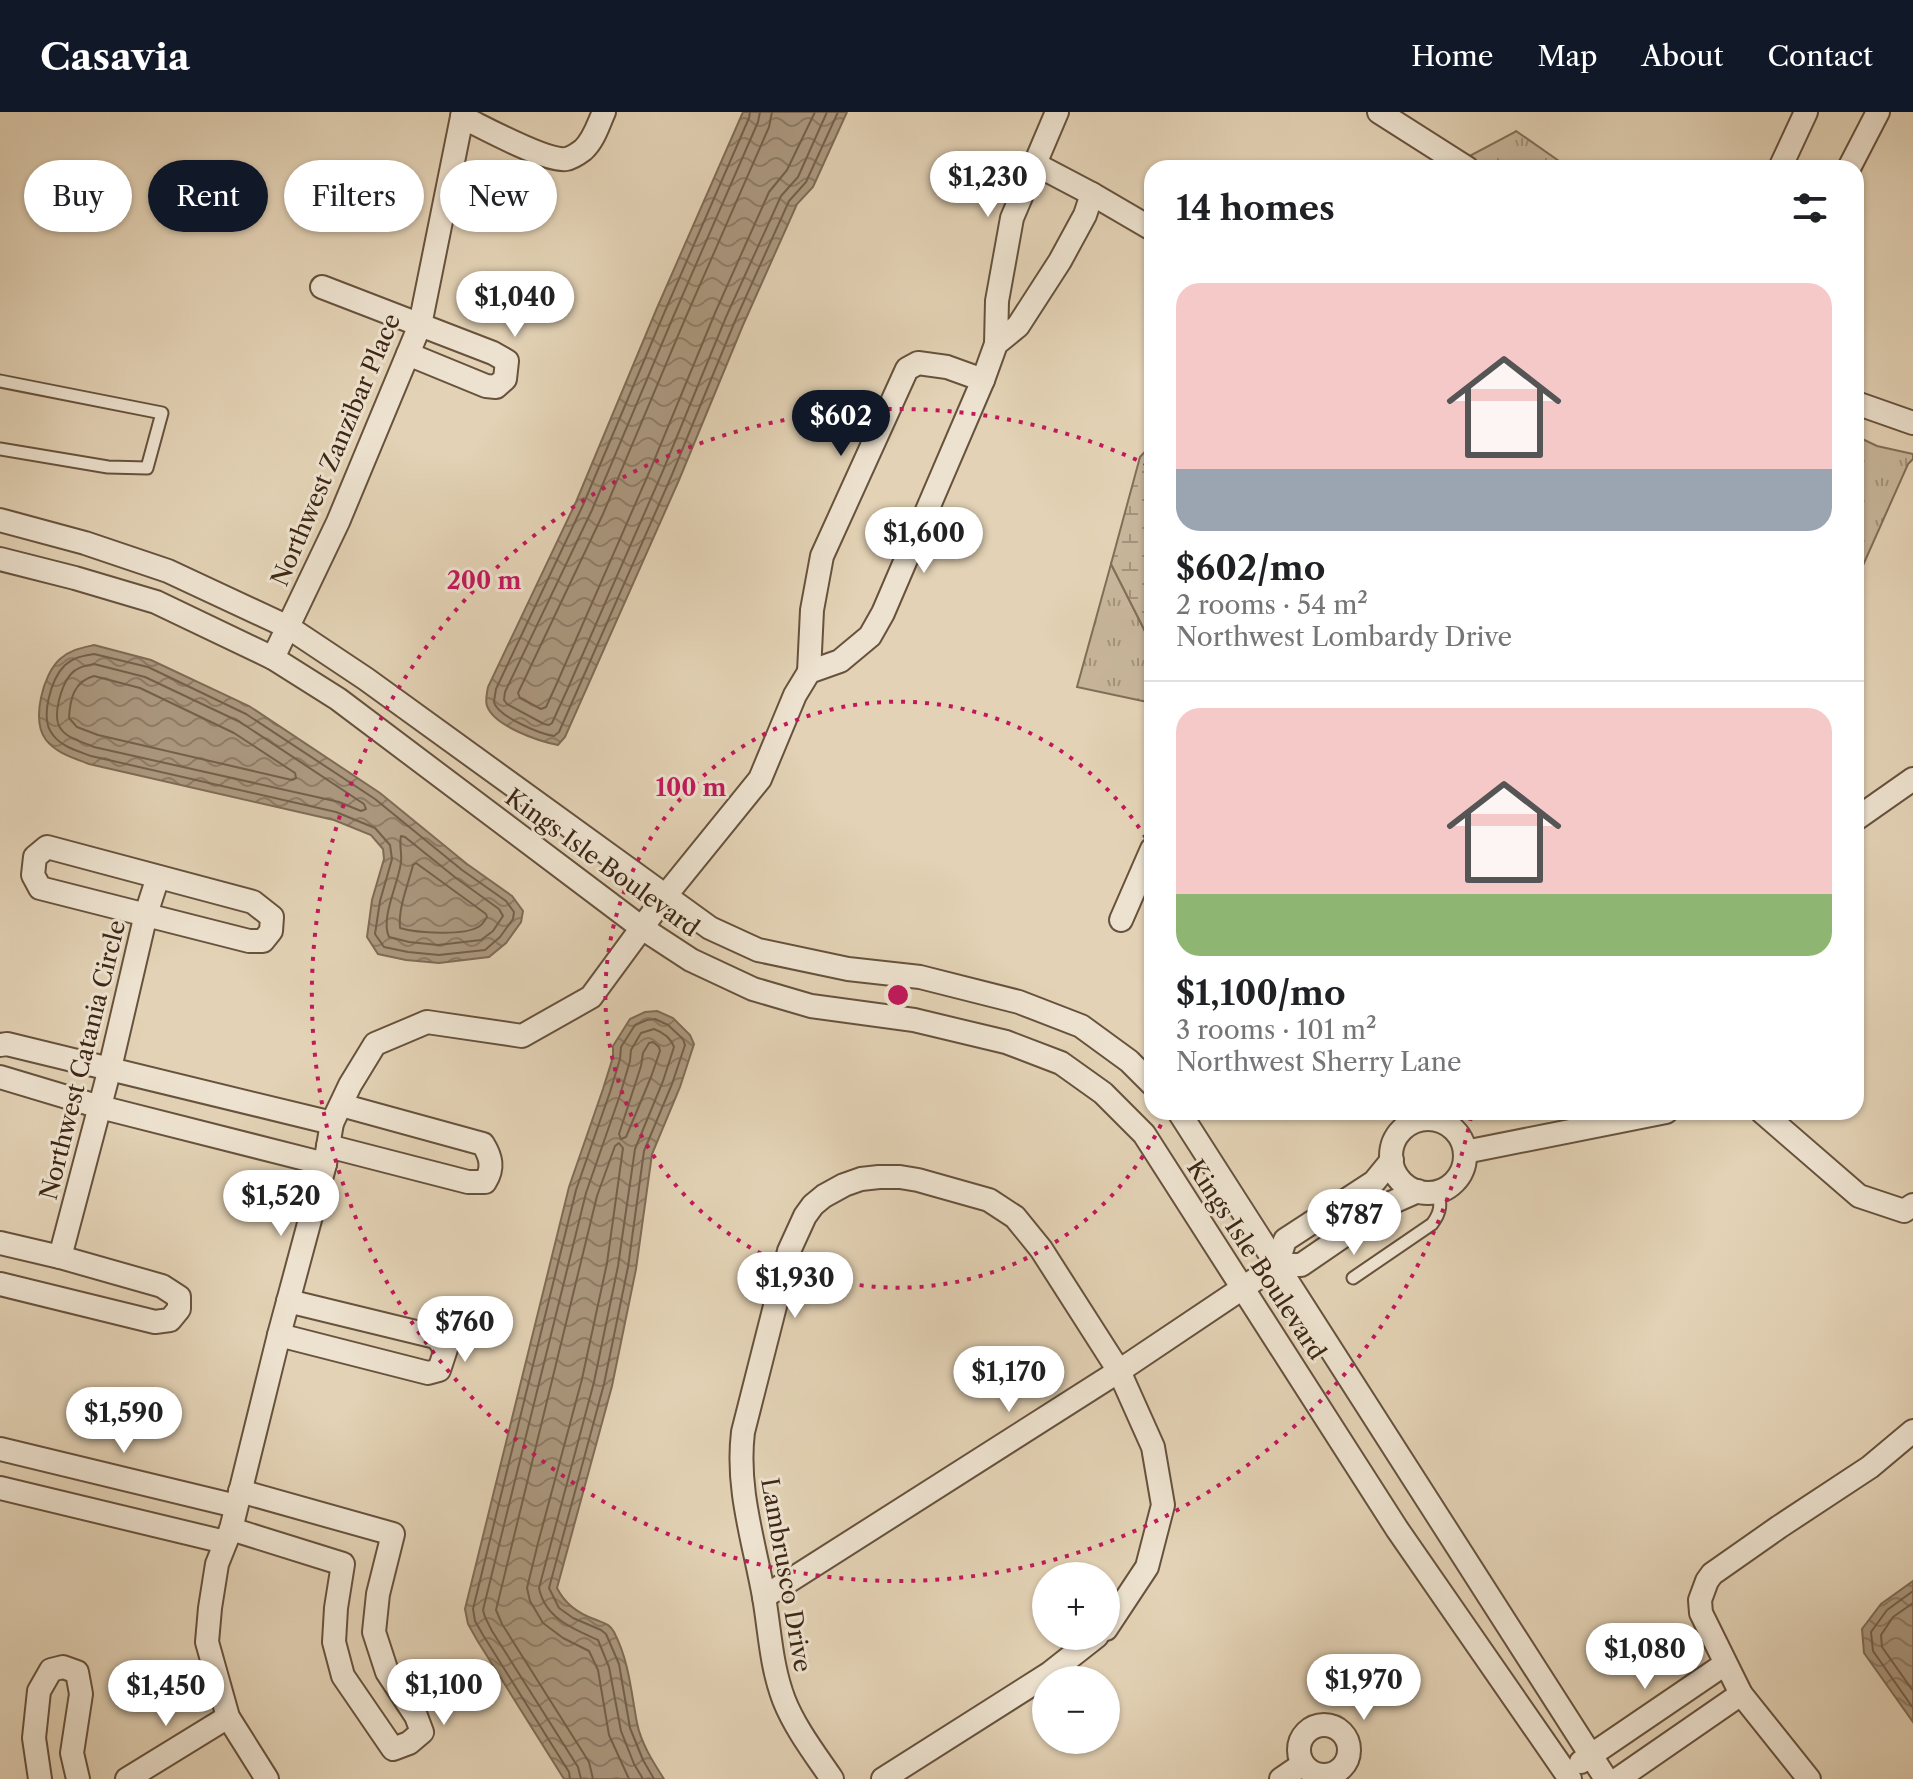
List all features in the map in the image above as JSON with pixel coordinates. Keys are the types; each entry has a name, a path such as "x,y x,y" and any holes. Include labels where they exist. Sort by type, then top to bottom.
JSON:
{"street":[{"path":"463,114 536,152 567,159 585,148 594,137 604,112"},
{"path":"809,672 840,661 870,636 883,613 996,344 997,301 1012,218 1057,112"},
{"path":"1379,112 1454,160"},
{"path":"1784,160 1806,112"},
{"name":"Northwest Zanzibar Place","path":"273,658 338,522 420,325 463,114"},
{"path":"1852,160 1872,114"},
{"path":"1035,164 1144,224"},
{"path":"996,344 1018,326 1060,261 1085,215 1092,194"},
{"path":"322,287 493,353 507,361 505,379 496,387 486,386 408,354"},
{"path":"267,1779 228,1717 207,1642 217,1564 238,1499 337,1114 350,1085 375,1044 427,1022 522,1036 591,997 666,895 760,779 795,695 809,672 812,610 822,556 907,369 918,363 947,367 983,380"},
{"path":"1864,406 1913,423"},
{"name":"Kings Isle Boulevard","path":"0,520 85,543 168,571 288,627 366,679 710,928 758,950 848,969 920,977 1019,1002 1081,1026 1129,1061 1144,1076"},
{"name":"Kings Isle Boulevard","path":"0,559 156,602 273,658 338,699 642,928 691,960 753,989 811,1006 914,1020 1006,1042 1061,1063 1103,1093 1144,1134 1397,1529 1568,1776"},
{"path":"1864,813 1913,779"},
{"path":"47,847 253,902 272,917 271,931 263,941 249,941 146,914 40,888 33,875 35,857 47,847"},
{"path":"1121,920 1144,872"},
{"name":"Northwest Catania Circle","path":"60,1257 158,877"},
{"path":"0,1045 483,1144 492,1157 489,1176 485,1182 468,1182 326,1155 100,1107 0,1077"},
{"name":"Kings Isle Boulevard","path":"1184,1120 1606,1779"},
{"path":"1413,1120 1393,1145 1392,1160 1396,1174 1405,1185 1428,1191"},
{"path":"764,1597 1119,1371 1277,1265 1301,1265 1393,1202 1446,1188 1457,1179 1464,1166 1465,1152 1461,1138 1452,1127 1439,1120"},
{"path":"1465,1152 1626,1120"},
{"path":"1771,1120 1859,1196 1904,1211 1913,1205"},
{"path":"1277,1265 1285,1240 1374,1182 1392,1160"},
{"name":"Lambrusco Drive","path":"832,1779 793,1720 784,1699 770,1648 764,1597 746,1512 741,1451 743,1432 789,1251 805,1216 824,1196 861,1179 900,1177 918,1180 972,1194 1002,1207 1015,1217 1041,1249 1119,1371 1153,1447 1163,1505 1147,1567 1120,1608"},
{"path":"0,1243 162,1286 179,1297 179,1309 170,1320 155,1322 0,1284"},
{"path":"279,1335 428,1373 439,1370 446,1349 436,1337 288,1301"},
{"path":"1809,1779 1741,1694 1701,1613 1700,1600 1712,1574 1870,1467 1913,1431"},
{"path":"0,1449 393,1534 378,1594 374,1632 387,1672 416,1716 422,1732 409,1743 393,1749 343,1676 334,1642 343,1564 228,1536 0,1488"},
{"path":"883,1779 1050,1673 1079,1650"},
{"path":"1568,1776 1591,1755 1725,1664"},
{"path":"40,1779 34,1738 39,1691 51,1670 63,1667 77,1672 81,1694 72,1753 78,1779"},
{"path":"1618,1779 1741,1694"},
{"path":"127,1779 228,1717"},
{"path":"1281,1779 1303,1764"}],"lane":[{"path":"0,381 162,413 147,468 108,467 0,449"},
{"path":"1353,1278 1432,1224 1439,1215 1441,1204 1428,1191"}],"green space":[{"path":"1515,132 1558,160 1462,160"},
{"path":"1864,440 1913,454 1864,563"},
{"path":"1144,453 1144,629 1111,564 1140,457"},
{"path":"1111,564 1144,629 1144,701 1077,687"}],"water":[{"path":"743,112 847,112 813,187 797,204 565,737 558,745 539,740 507,726 491,713 486,704 488,687 576,502"},
{"path":"94,645 151,660 249,706 380,793 467,864 512,896 523,911 521,922 506,943 489,957 439,963 378,954 367,937 372,900 384,859 383,849 371,835 334,820 89,764 55,748 46,740 39,721 44,686 60,659 72,651"},
{"path":"657,1011 673,1018 690,1035 694,1044 652,1154 636,1269 612,1386 557,1588 572,1607 608,1625 614,1632 626,1665 639,1730 664,1779 564,1779 477,1640 468,1624 465,1609 569,1187 613,1057 613,1046 630,1019 645,1012"},
{"path":"1913,1581 1913,1722 1864,1653 1862,1629 1881,1604"}]}
